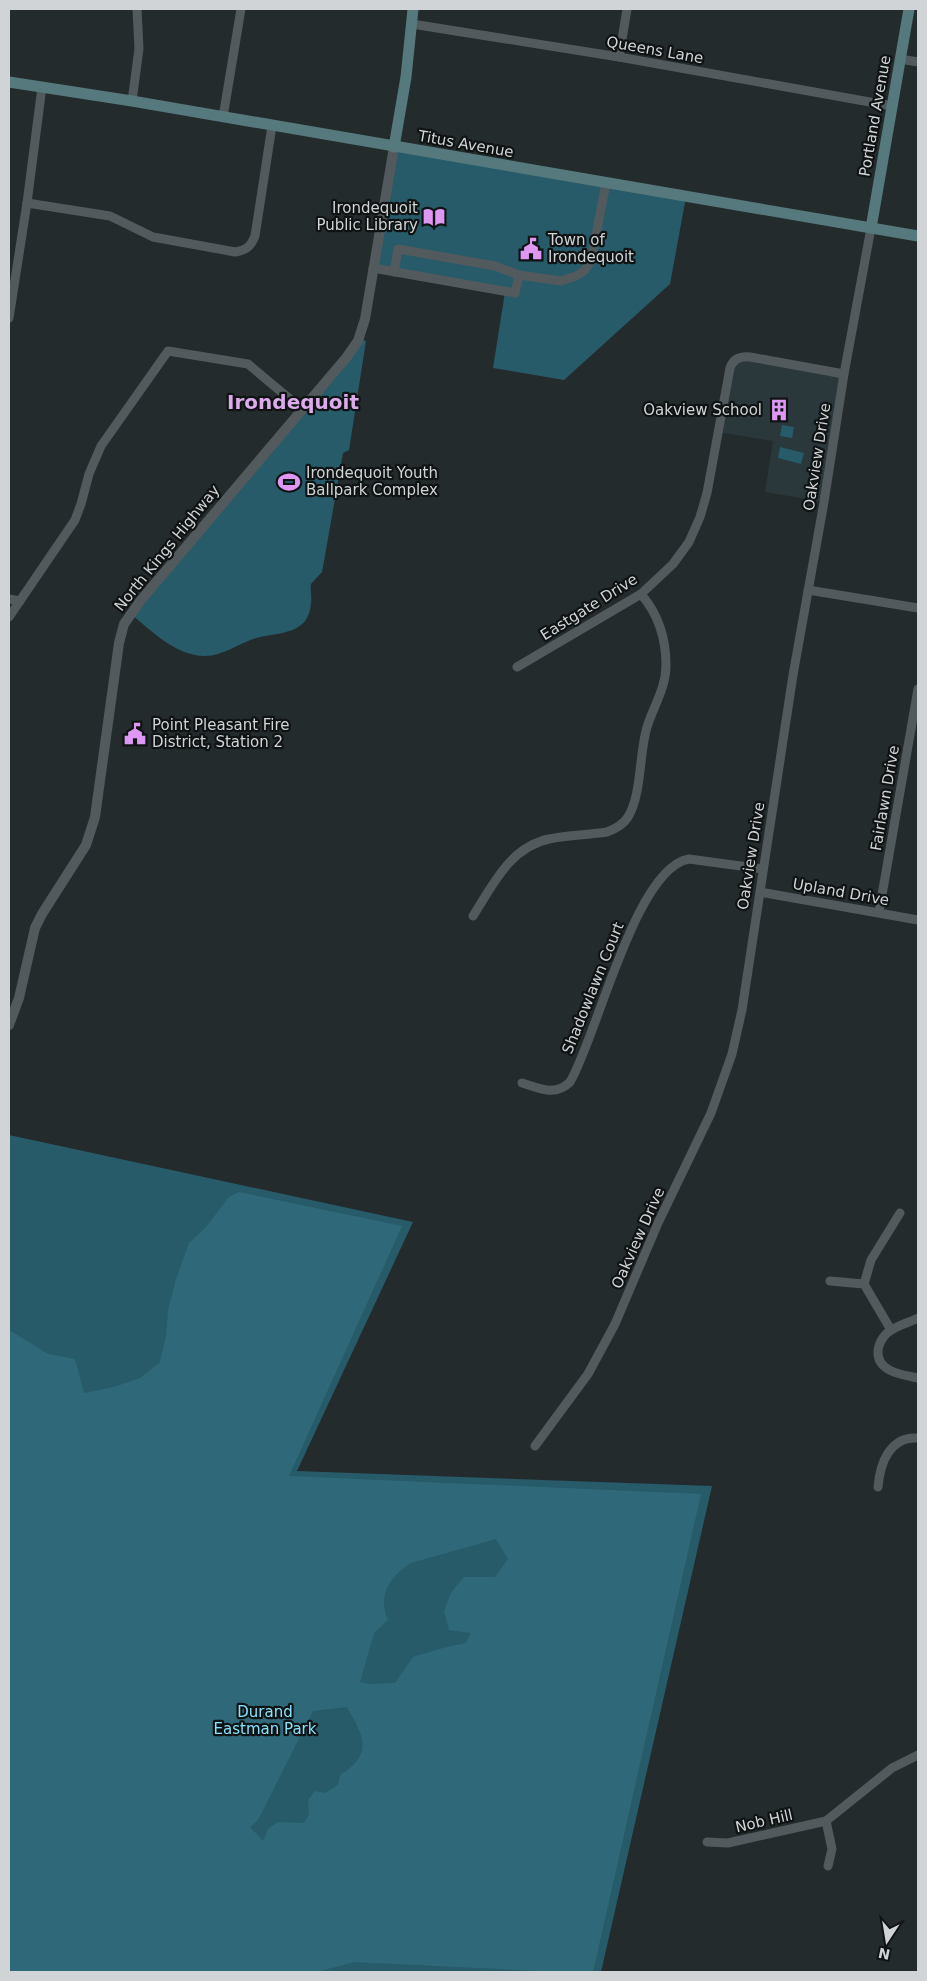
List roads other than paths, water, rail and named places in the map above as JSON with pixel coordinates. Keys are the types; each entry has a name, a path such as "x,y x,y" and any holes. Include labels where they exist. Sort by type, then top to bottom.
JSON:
{"main road":[{"path":"394,147 406,77 413,9"},
{"name":"Portland Avenue","path":"871,228 909,9"},
{"name":"Titus Avenue","path":"9,82 132,101 918,236"}],"street":[{"path":"132,101 139,49 137,9"},
{"path":"223,117 241,9"},
{"path":"620,57 627,9"},
{"name":"Queens Lane","path":"412,24 620,57 892,106"},
{"path":"900,59 918,62"},
{"path":"9,318 27,203 42,87"},
{"path":"27,203 110,216 145,234 170,241 235,252 242,251 252,244 255,236 272,126"},
{"name":"North Kings Highway","path":"9,1025 19,998 35,928 86,845 95,817 119,642 124,624 196,535 349,355 358,341 364,324 394,147"},
{"path":"394,272 398,248 495,266 519,275 561,281 576,276 591,261 606,183"},
{"name":"Oakview Drive","path":"535,1446 568,1404 596,1362 662,1215 712,1113 730,1061 741,1017 808,590 844,374 871,228"},
{"path":"373,268 515,294 519,275"},
{"path":"9,617 75,520 82,504 89,474 101,446 168,351 248,364 303,410"},
{"name":"Eastgate Drive","path":"517,667 641,594 673,564 688,542 700,518 707,493 730,368 733,361 745,356 844,374"},
{"path":"808,590 918,608"},
{"path":"473,916 505,866 520,852 549,839 607,832 615,829 628,818 634,800 647,728 663,688 665,677 665,653 661,630 651,608 641,594"},
{"path":"9,599 20,601"},
{"name":"Fairlawn Drive","path":"879,912 918,689"},
{"name":"Shadowlawn Court","path":"522,1083 552,1091 565,1087 570,1082 630,930 670,867 682,860 689,859 763,868"},
{"name":"Upland Drive","path":"760,892 918,920"},
{"path":"891,1330 864,1284 872,1260 900,1213"},
{"path":"830,1281 864,1284"},
{"path":"918,1318 891,1330 881,1340 878,1355 880,1362 892,1372 918,1378"},
{"path":"878,1487 880,1470 894,1445 906,1439 918,1438"},
{"name":"Nob Hill","path":"707,1842 728,1843 826,1821 892,1768 918,1755"},
{"path":"826,1821 832,1849 828,1866"}],"place":[{"name":"Irondequoit Public Library","path":"434,217"},
{"name":"Town of Irondequoit","path":"531,249"},
{"name":"Oakview School","path":"779,410"},
{"name":"Irondequoit Youth Ballpark Complex","path":"289,482"},
{"name":"Point Pleasant Fire District, Station 2","path":"135,734"}],"district":[{"name":"Irondequoit","path":"293,402"}],"park label":[{"name":"Durand Eastman Park","path":"265,1720"}]}
